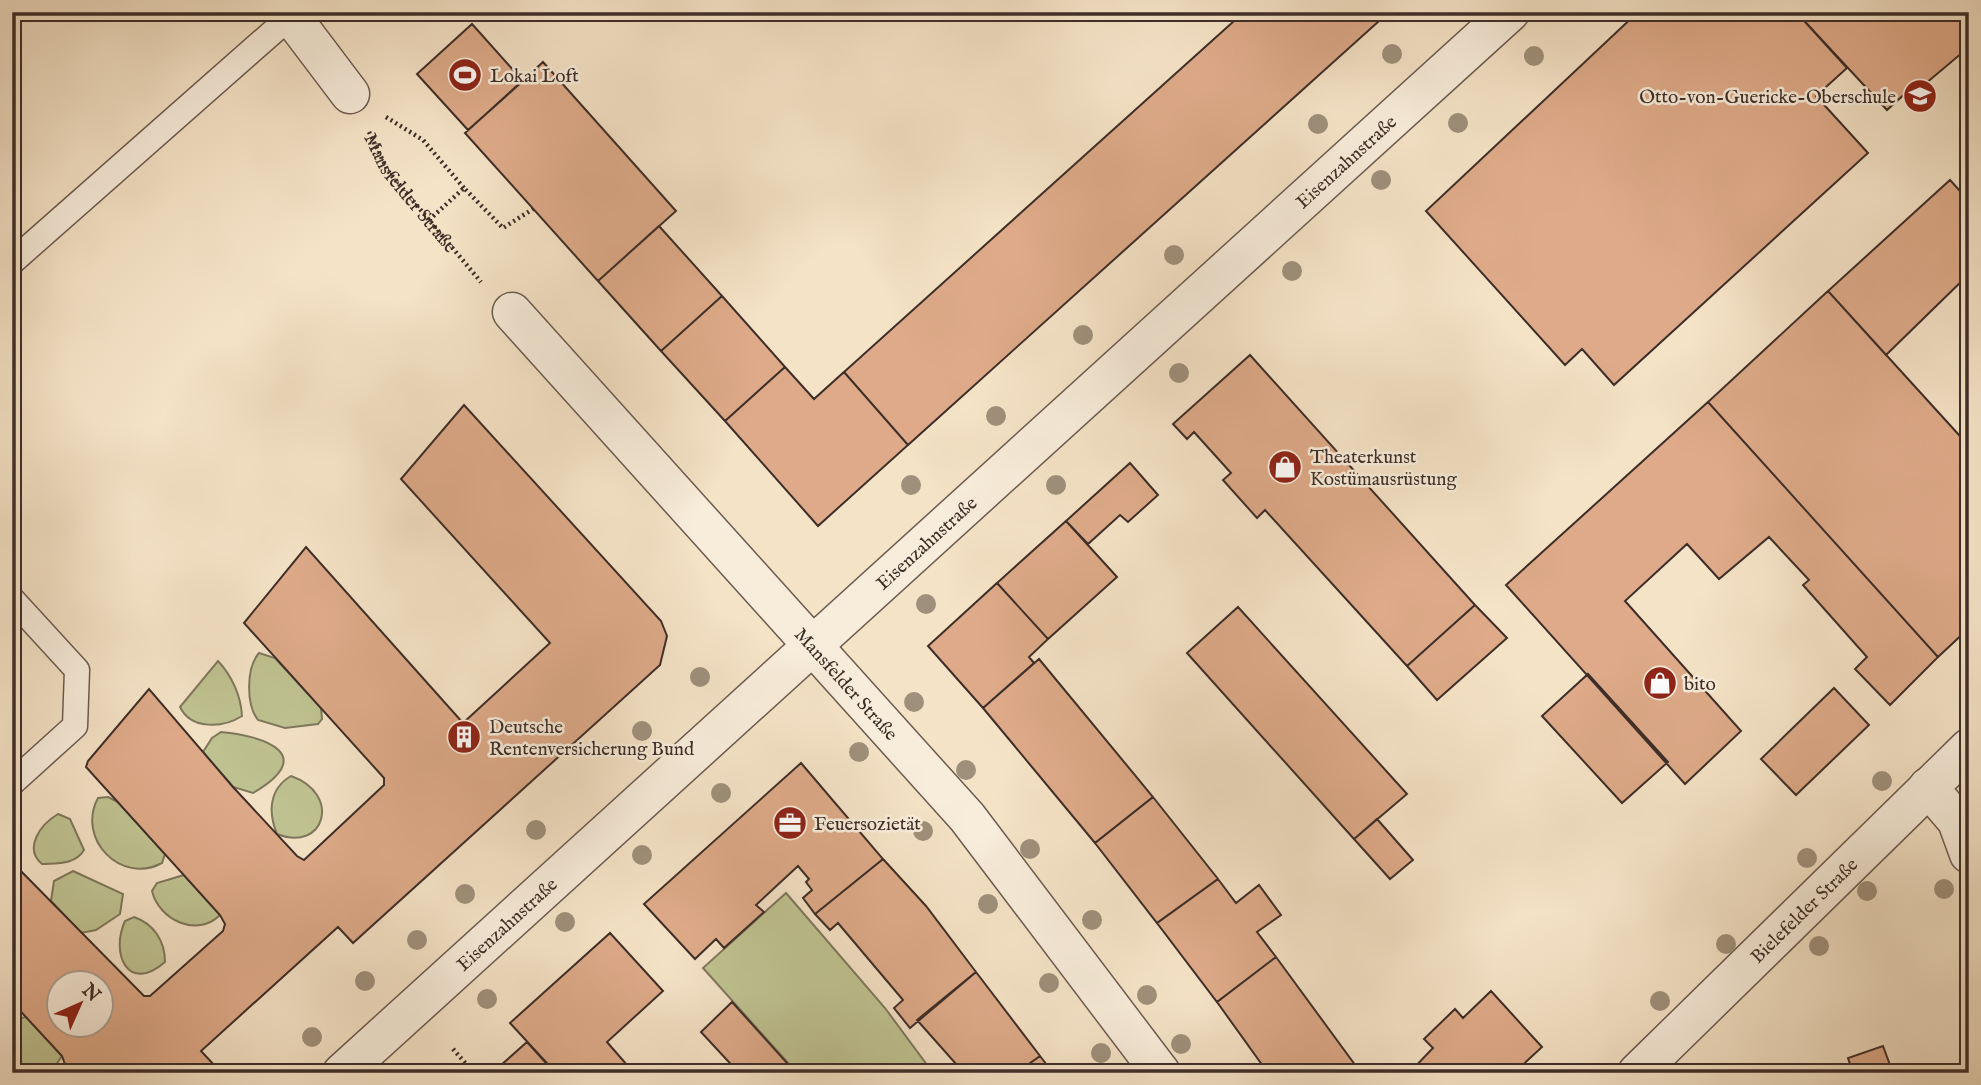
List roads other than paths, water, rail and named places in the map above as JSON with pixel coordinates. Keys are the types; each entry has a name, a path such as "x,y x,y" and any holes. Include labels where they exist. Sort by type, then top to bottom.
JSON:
{"street":[{"name":"Eisenzahnstraße","path":"342,1073 812,643 1510,12"},
{"path":"289,14 350,94"},
{"name":"Mansfelder Straße","path":"499,299 967,817 1161,1073"},
{"name":"Bielefelder Straße","path":"1637,1073 1969,748"},
{"path":"1928,787 1957,821 1969,854"}],"lane":[{"path":"12,262 289,14"},
{"path":"12,599 77,670 75,726 12,783"}],"place":[{"name":"Lokai Loft","path":"465,75"},
{"name":"Otto-von-Guericke-Oberschule","path":"1920,96"},
{"name":"Theaterkunst Kostümausrüstung","path":"1285,467"},
{"name":"bito","path":"1660,683"},
{"name":"Deutsche Rentenversicherung Bund","path":"464,737"},
{"name":"Feuersozietät","path":"790,823"}]}
